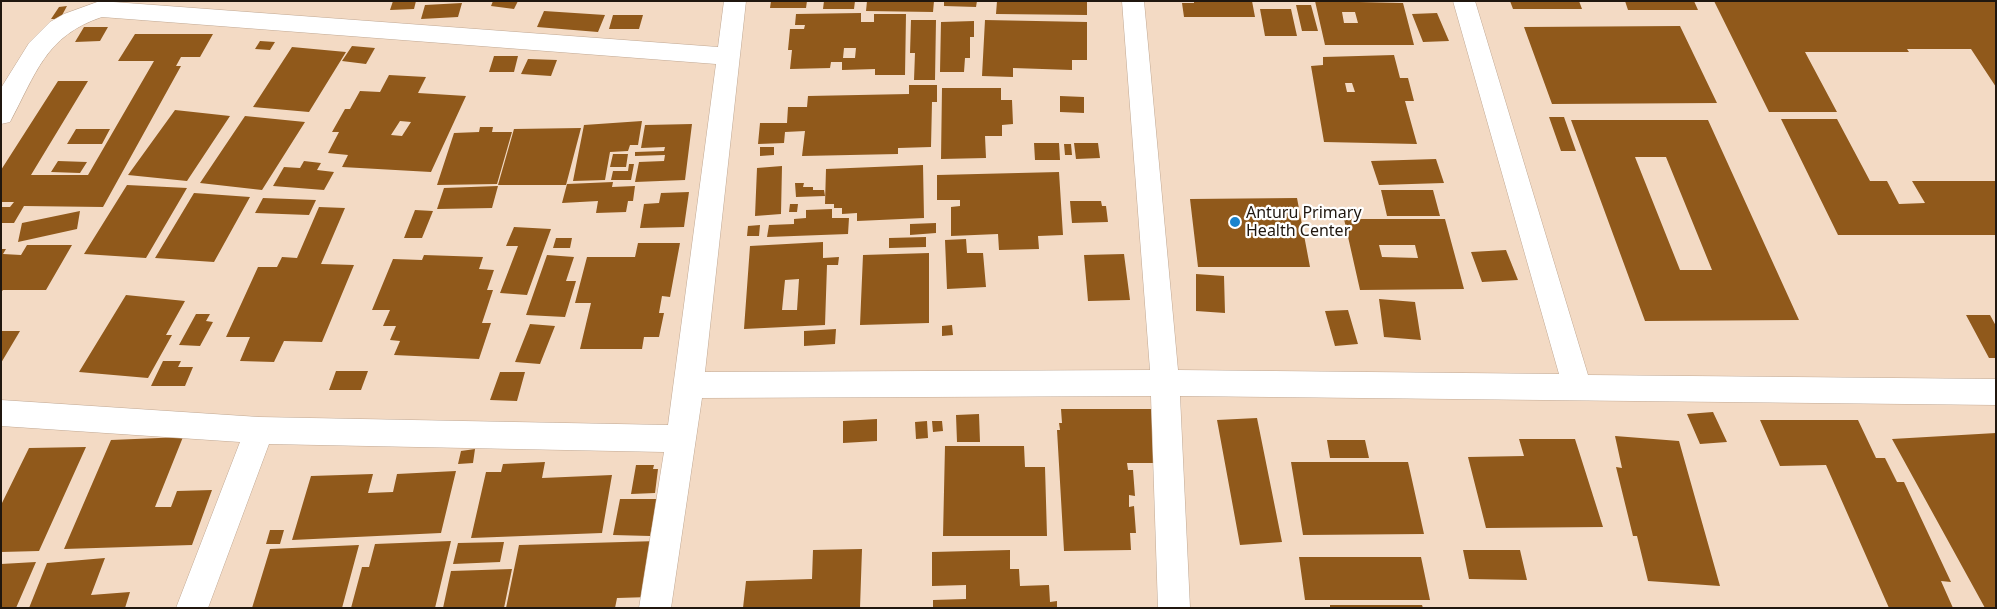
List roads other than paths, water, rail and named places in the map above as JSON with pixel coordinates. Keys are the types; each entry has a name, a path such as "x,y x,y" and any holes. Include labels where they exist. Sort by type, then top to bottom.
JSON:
{"street":[{"path":"655,608 689,385 735,1"},
{"path":"1132,1 1165,383 1174,608"},
{"path":"1464,1 1577,387"},
{"path":"1,115 23,67 42,41 72,20 104,5 729,56"},
{"path":"689,385 1165,383 1996,392"},
{"path":"1,413 259,430 681,439"},
{"path":"192,608 259,430"}],"place":[{"name":"Anturu Primary Health Center","path":"1235,222"}]}
